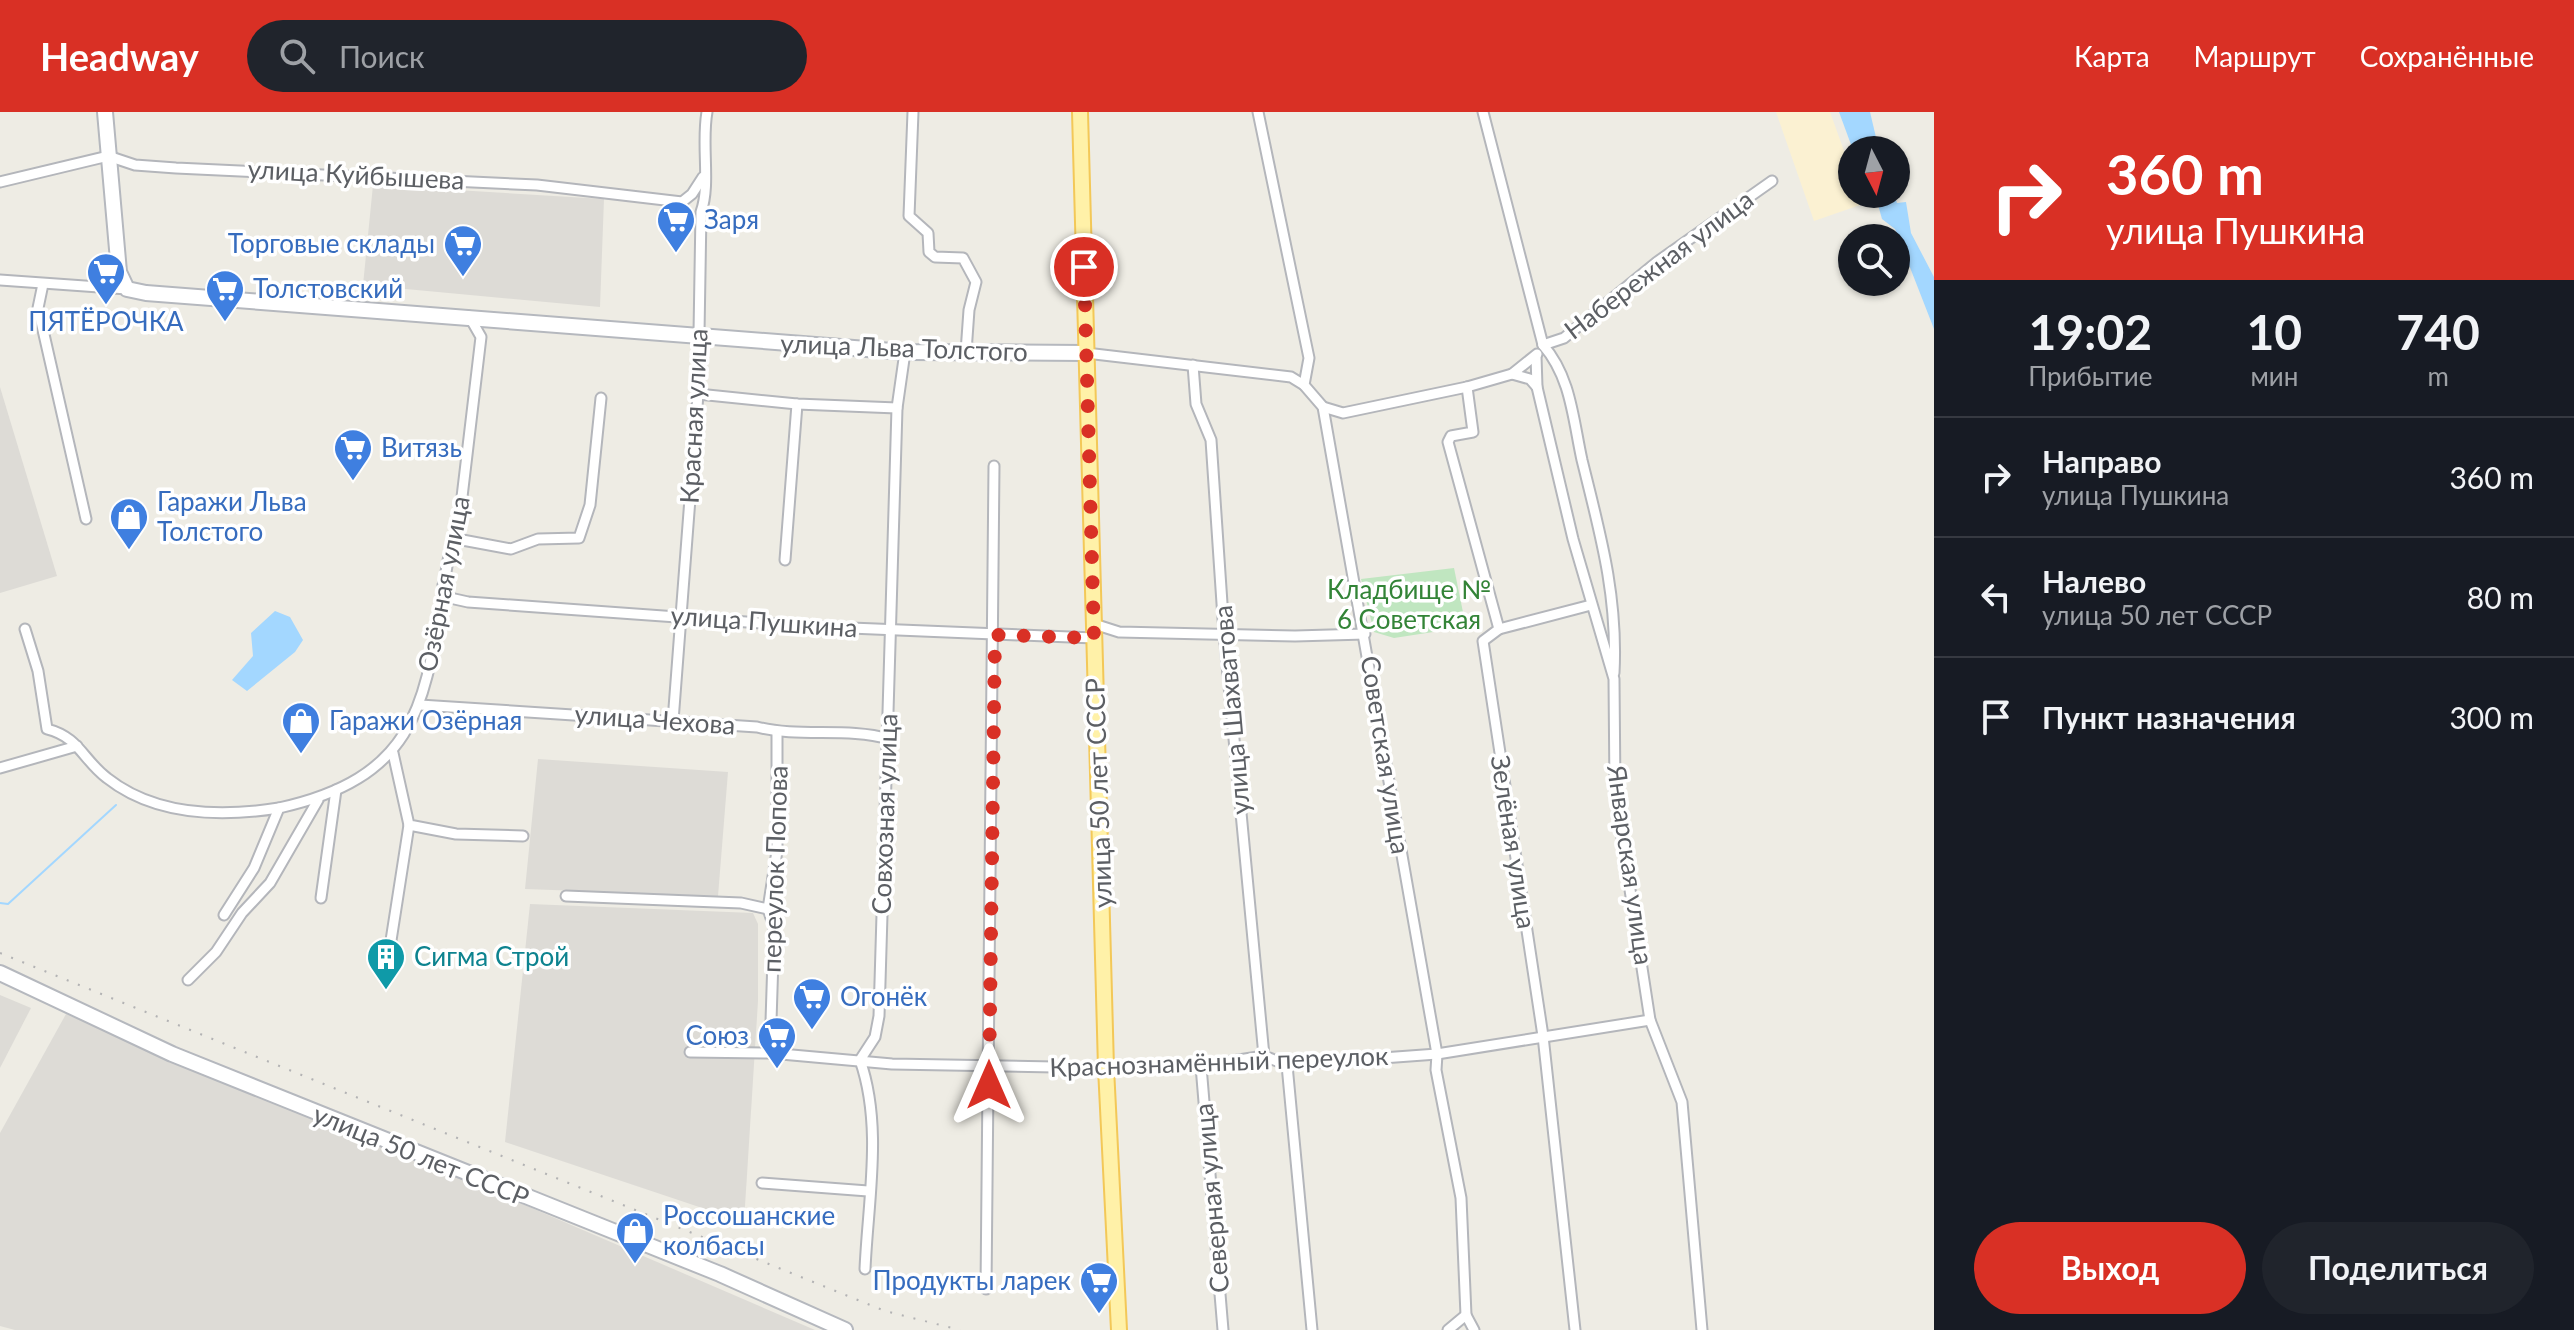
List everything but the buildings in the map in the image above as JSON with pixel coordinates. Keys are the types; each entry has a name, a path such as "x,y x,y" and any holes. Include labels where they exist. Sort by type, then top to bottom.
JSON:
{"main road":[{"name":"улица 50 лет СССР","path":"1080,112 1106,1068 1119,1330"}],"street":[{"path":"105,112 114,243 120,280 127,289"},
{"name":"Красная улица","path":"673,721 698,394 701,212 706,198 703,177 707,112"},
{"path":"913,112 909,216 928,233 929,252 935,257 963,258 976,282 969,310 966,352"},
{"path":"1258,112 1309,358 1304,385 1323,407 1343,413 1467,387 1512,374 1536,356 1543,345"},
{"path":"1483,112 1543,345 1554,358 1567,389 1612,586 1616,631 1614,679"},
{"name":"улица Куйбышева","path":"0,182 108,156 135,165 537,185 682,202 692,194 703,177"},
{"name":"Набережная улица","path":"1543,345 1564,338 1657,262 1772,181"},
{"name":"улица Льва Толстого","path":"0,280 905,352 1086,353 1291,377 1304,385"},
{"path":"43,284 38,308 86,519"},
{"path":"469,316 481,337 501,318"},
{"name":"Озёрная улица","path":"318,800 370,772 393,753 420,705 451,545 457,539 481,337"},
{"name":"Совхозная улица","path":"860,1060 875,1037 879,1016 880,894 893,630 897,408 905,352"},
{"name":"Январская улица","path":"1536,356 1537,387 1591,605 1614,679 1615,792 1650,1020 1682,1102 1702,1330"},
{"name":"улица Шахватова","path":"1193,365 1196,404 1211,440 1224,633 1264,1056"},
{"path":"1512,374 1530,379 1537,387"},
{"path":"1467,387 1473,432 1451,436 1448,442 1499,629 1591,605"},
{"path":"698,394 797,404 897,408"},
{"path":"457,539 511,549 538,539 579,538 585,528 590,505 601,398"},
{"path":"785,560 797,404"},
{"name":"Советская улица","path":"1323,407 1437,1054 1436,1070 1461,1198 1466,1315"},
{"path":"986,1289 995,635 994,466"},
{"name":"улица Пушкина","path":"443,585 450,598 468,602 893,630 995,635 1094,631 1295,636 1365,634"},
{"path":"25,629 38,671 47,729 68,734 108,780 165,805 226,814 318,800"},
{"name":"Зелёная улица","path":"1499,629 1483,641 1543,1036 1575,1330"},
{"name":"улица Чехова","path":"420,705 757,727 777,732 872,735 889,739"},
{"name":"переулок Попова","path":"770,1053 774,927 768,909 777,851 777,732"},
{"path":"0,768 77,746"},
{"path":"387,966 409,825 393,753"},
{"path":"321,898 336,790"},
{"path":"188,980 216,952 242,913 270,883 318,800"},
{"path":"224,915 254,868 279,808"},
{"path":"409,825 456,834 523,836"},
{"path":"566,896 741,903 768,909"},
{"name":"улица 50 лет СССР","path":"0,973 172,1054 720,1274 845,1330"},
{"name":"Краснознамённый переулок","path":"690,1052 770,1053 892,1064 1106,1068 1201,1066 1264,1056 1287,1065 1437,1054 1650,1020"},
{"path":"860,1060 869,1087 874,1119 865,1269"},
{"path":"1287,1065 1312,1330"},
{"name":"Северная улица","path":"1201,1066 1223,1330"},
{"path":"762,1183 868,1191"},
{"path":"1448,1330 1466,1315 1474,1330"}],"shaded area":[{"path":"373,185 604,199 600,307 363,285"},
{"path":"0,387 57,576 0,593"},
{"path":"538,759 728,772 718,896 525,889"},
{"path":"530,904 753,913 758,924 758,1001 744,1222 505,1142"},
{"path":"0,995 31,1008 0,1068"},
{"path":"66,1014 374,1140 815,1330 15,1330 0,1326 0,1133"}],"green space":[{"name":"Кладбище № 6 Советская","path":"1454,568 1466,627 1394,638 1374,632 1361,579"}],"sand":[{"path":"1776,112 1830,112 1839,136 1838,208 1851,208 1814,221"}],"water":[{"path":"1839,112 1870,112 1876,136 1848,136"},
{"path":"1879,208 1907,208 1910,224 1888,224 1882,219"},
{"path":"1910,227 1934,277 1934,329 1910,267"},
{"path":"275,611 290,617 303,640 295,652 247,691 232,680 253,656 251,633"}],"waterway":[{"path":"0,903 8,904 116,805"}],"railway":[{"path":"0,953 885,1311 960,1330"}],"place":[{"name":"Заря","path":"676,254"},
{"name":"Торговые склады","path":"463,278"},
{"name":"ПЯТЁРОЧКА","path":"106,306"},
{"name":"Толстовский","path":"225,323"},
{"name":"Витязь","path":"353,482"},
{"name":"Гаражи Льва Толстого","path":"129,551"},
{"name":"Гаражи Озёрная","path":"301,755"},
{"name":"Сигма Строй","path":"386,991"},
{"name":"Огонёк","path":"812,1031"},
{"name":"Союз","path":"777,1070"},
{"name":"Россошанские колбасы","path":"635,1265"},
{"name":"Продукты ларек","path":"1099,1315"}],"route":[{"path":"989,1085 995,635 1094,638 1084,267"}]}
